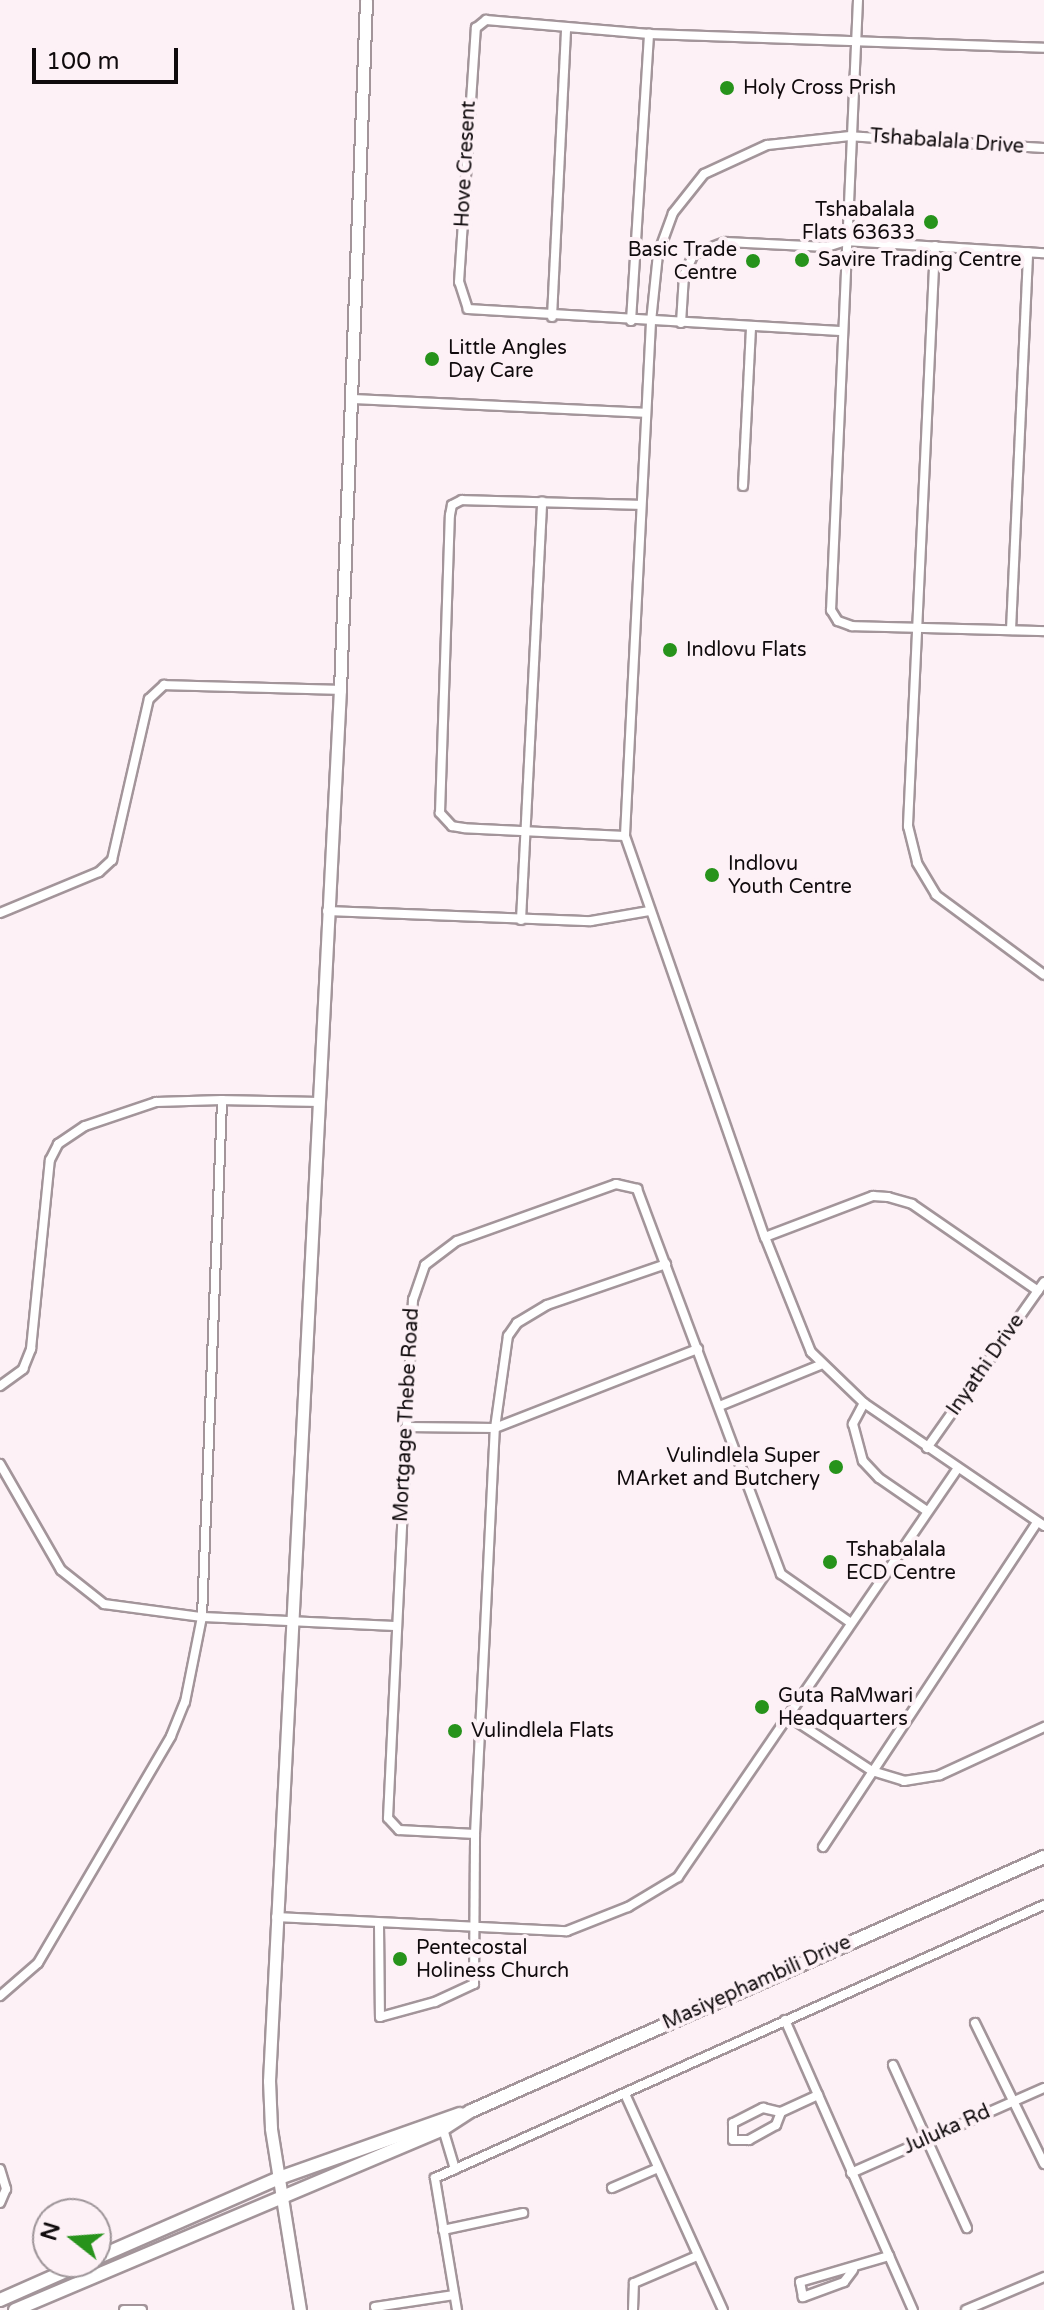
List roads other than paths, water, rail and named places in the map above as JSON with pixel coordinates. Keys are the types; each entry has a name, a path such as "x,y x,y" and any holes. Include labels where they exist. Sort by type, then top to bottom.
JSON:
{"main road":[{"name":"Masiyephambili Drive","path":"15,2310 282,2193 443,2129 471,2111 1044,1857"},
{"name":"Masiyephambili Drive","path":"112,2251 279,2178 432,2120 471,2111"},
{"path":"0,2300 50,2278"}],"street":[{"path":"300,2310 269,2106 316,1102 340,690 366,0"},
{"path":"858,0 840,331 831,610 838,621 852,626 1044,631"},
{"name":"Hove Cresent","path":"840,331 552,317 468,309 459,282 473,35 486,20 649,34 856,38 1044,48"},
{"path":"552,317 566,28"},
{"path":"631,321 649,34"},
{"name":"Tshabalala Drive","path":"625,836 651,322 662,236 704,174 767,145 850,136 1044,148"},
{"path":"681,323 684,275 694,254 726,242 827,247 845,241 1044,253"},
{"path":"935,246 907,805 917,863 936,895 1044,975"},
{"path":"1011,630 1028,252"},
{"path":"743,486 751,326"},
{"path":"352,399 646,413"},
{"path":"641,505 462,500 452,505 440,813 452,826 625,836 765,1237 820,1365 864,1403 1041,1524 823,1847"},
{"path":"521,920 542,502"},
{"path":"0,913 99,872 112,860 149,699 164,685 340,690"},
{"path":"327,911 521,920 607,920 649,911"},
{"path":"0,1996 38,1963 171,1736 185,1702 202,1617 222,1100"},
{"path":"0,1386 23,1369 31,1349 50,1160 58,1144 98,1120 156,1102 316,1102"},
{"name":"Mortgage Thebe Road","path":"475,1834 399,1830 388,1818 413,1300 425,1265 440,1251 623,1183 637,1189 722,1405 781,1574 851,1623"},
{"path":"765,1237 873,1196 888,1197 912,1204 1038,1291"},
{"path":"379,1925 377,2012 385,2019 474,1984 475,1834 495,1428 503,1349 517,1323 547,1305 666,1264"},
{"name":"Inyathi Drive","path":"927,1448 1044,1282"},
{"path":"406,1427 495,1428 698,1349"},
{"path":"722,1405 820,1365"},
{"path":"864,1403 853,1432 863,1461 927,1511"},
{"path":"0,1464 73,1583 116,1607 202,1617 396,1626"},
{"path":"276,1917 379,1925 567,1931 628,1907 678,1877 957,1469"},
{"path":"788,1716 872,1771 904,1781 922,1781 1044,1727"},
{"path":"457,2310 434,2181 1044,1905"},
{"path":"785,2020 913,2310"},
{"path":"975,2023 1044,2164"},
{"path":"893,2065 967,2228"},
{"name":"Juluka Rd","path":"851,2173 1044,2088"},
{"path":"625,2094 723,2310"},
{"path":"781,2112 776,2125 749,2140 733,2140 730,2125 763,2108 781,2112 818,2095"},
{"path":"443,2129 455,2169"},
{"path":"612,2188 658,2168"},
{"path":"0,2169 6,2189 0,2203"},
{"path":"443,2230 523,2213"},
{"path":"633,2310 634,2283 697,2256"},
{"path":"853,2270 844,2282 803,2297 800,2282 836,2268 853,2270 889,2256"},
{"path":"966,2310 1044,2277"},
{"path":"375,2307 454,2295"},
{"path":"124,2310 142,2310"}],"place":[{"name":"Holy Cross Prish","path":"727,88"},
{"name":"Tshabalala Flats 63633","path":"931,222"},
{"name":"Savire Trading Centre","path":"802,260"},
{"name":"Basic Trade Centre","path":"753,261"},
{"name":"Little Angles Day Care","path":"432,359"},
{"name":"Indlovu Flats","path":"670,650"},
{"name":"Indlovu Youth Centre","path":"712,875"},
{"name":"Vulindlela Super MArket and Butchery","path":"836,1467"},
{"name":"Tshabalala ECD Centre","path":"830,1562"},
{"name":"Guta RaMwari Headquarters","path":"762,1707"},
{"name":"Vulindlela Flats","path":"455,1731"},
{"name":"Pentecostal Holiness Church","path":"400,1959"}]}
